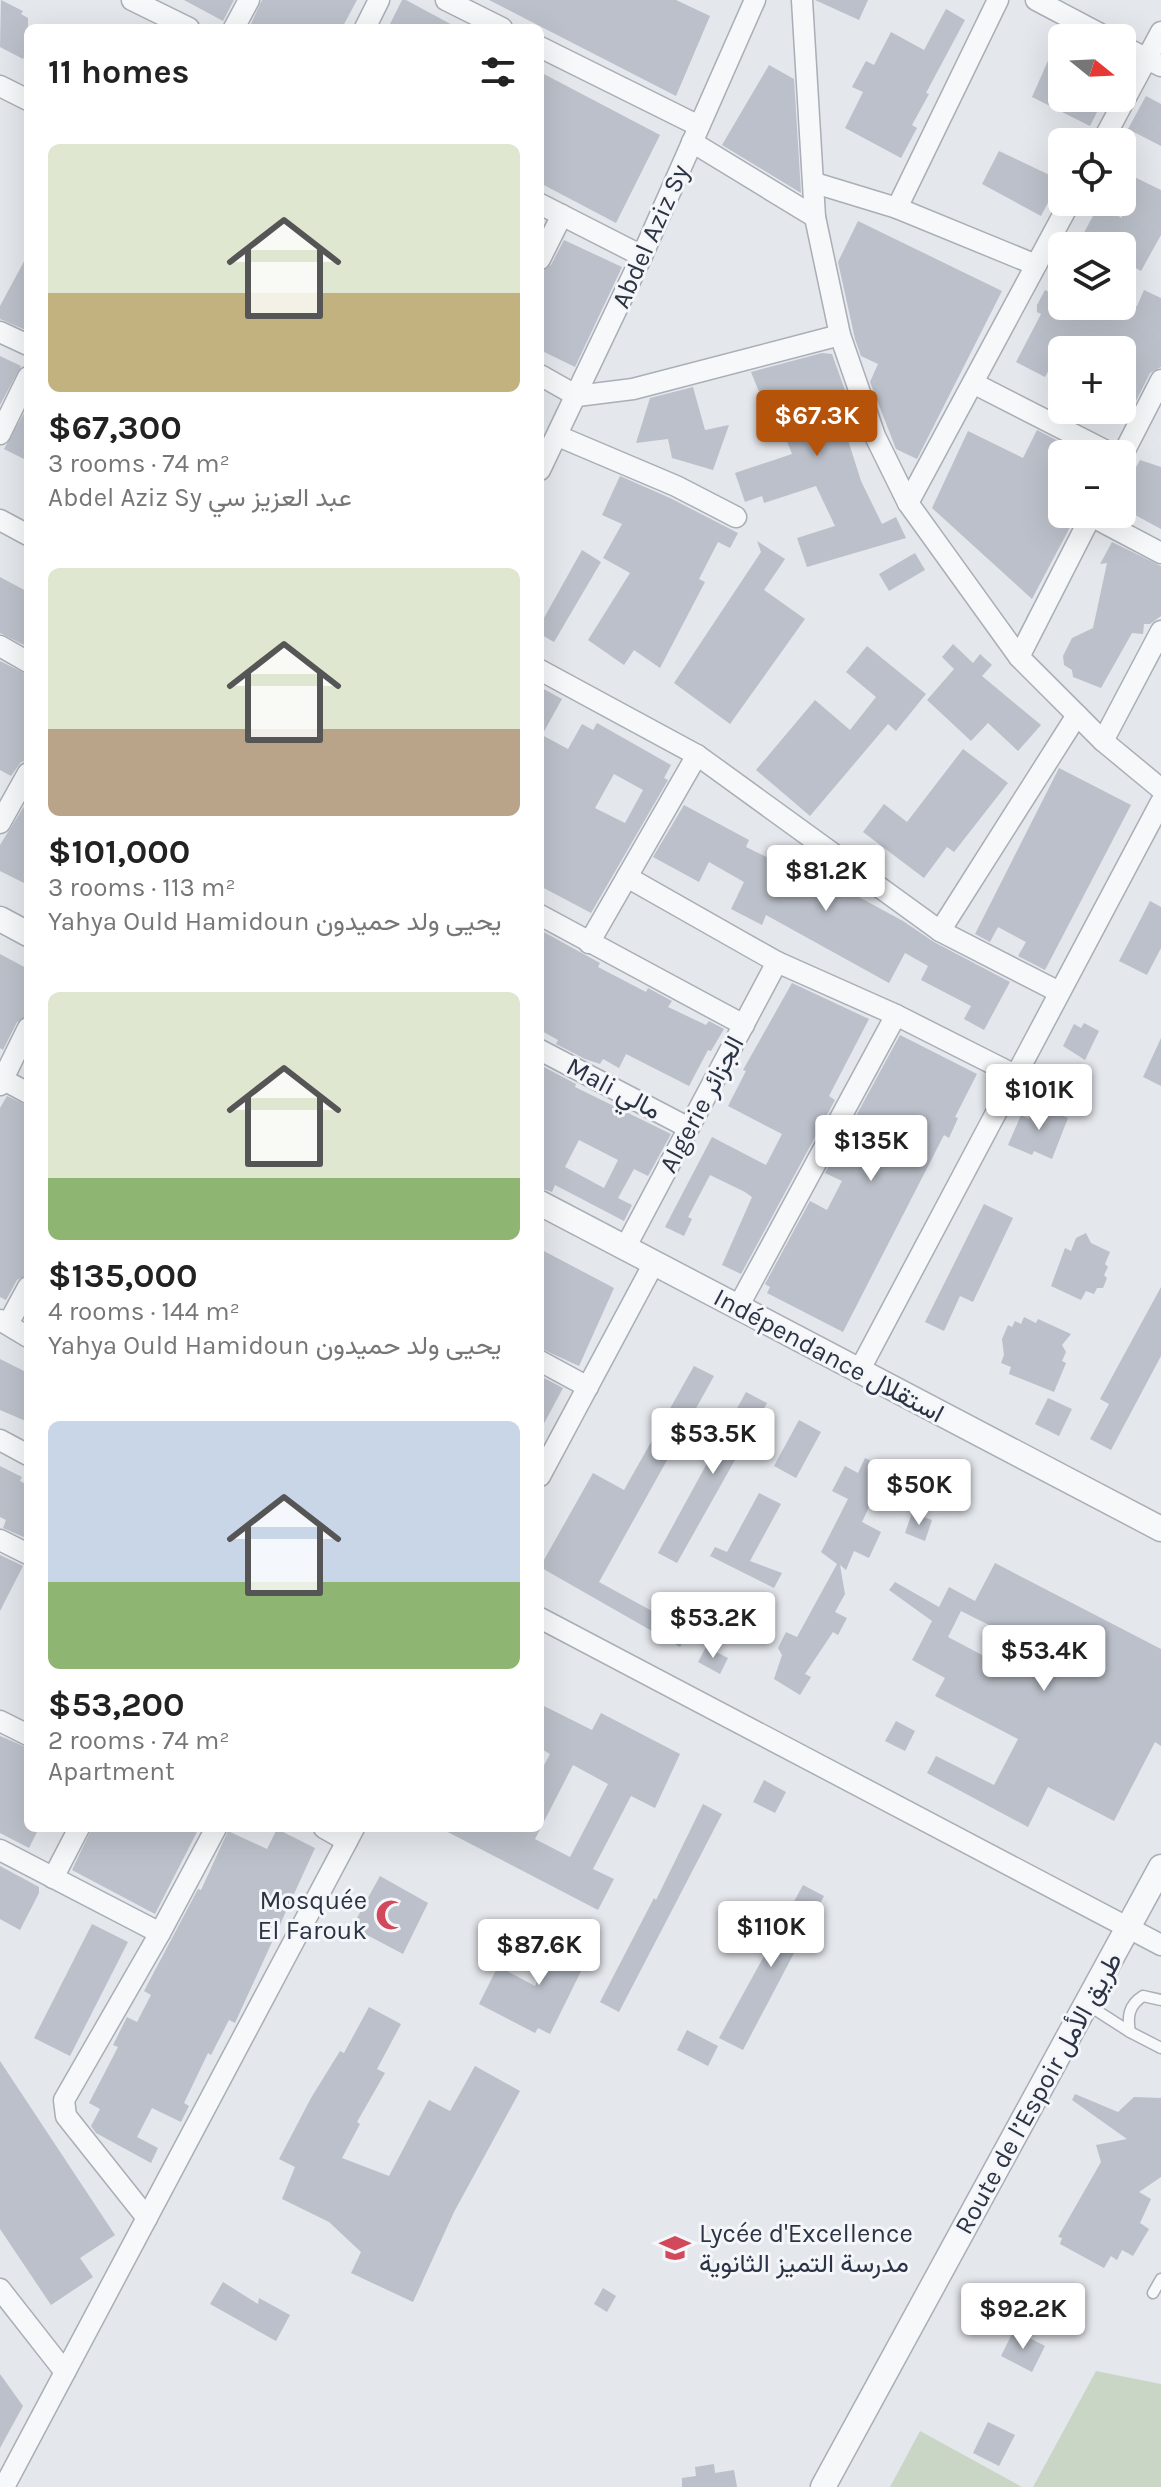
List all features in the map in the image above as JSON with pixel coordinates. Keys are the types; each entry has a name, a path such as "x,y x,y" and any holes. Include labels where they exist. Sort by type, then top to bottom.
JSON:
{"street":[{"path":"236,24 249,0"},
{"path":"367,24 379,0"},
{"path":"446,0 494,24"},
{"path":"802,0 815,217 840,335 875,436 908,503 1019,657 1103,741 1161,789"},
{"path":"897,208 998,0"},
{"path":"1036,0 1081,24"},
{"name":"Abdel Aziz Sy","path":"544,462 642,256 750,2"},
{"path":"145,3 182,24"},
{"path":"1111,128 1154,62 1161,32"},
{"path":"544,49 696,134 815,217"},
{"path":"1136,53 1154,62"},
{"path":"0,86 24,98"},
{"path":"815,183 897,208 1036,265"},
{"path":"544,206 642,256"},
{"path":"544,251 562,215"},
{"path":"908,503 1062,216"},
{"path":"0,332 24,343"},
{"path":"544,377 577,396 633,389 840,335"},
{"path":"1130,440 1161,380"},
{"path":"973,383 1085,440"},
{"path":"2,424 24,391"},
{"path":"558,436 676,486 736,517"},
{"path":"0,520 24,533"},
{"path":"1019,657 1084,528"},
{"path":"1115,528 1161,553"},
{"path":"1103,741 1161,631"},
{"path":"0,646 24,660"},
{"path":"544,672 697,755 940,931 1059,992"},
{"path":"940,931 1077,715"},
{"path":"589,943 697,755"},
{"path":"0,823 24,780"},
{"path":"859,1371 1161,802"},
{"path":"627,877 777,962 896,1015 1015,1075"},
{"path":"544,917 744,1025"},
{"path":"0,919 24,932"},
{"name":"Algerie الجزائر","path":"625,1248 777,962"},
{"path":"738,1307 896,1015"},
{"path":"24,1036 1,1081 24,1091"},
{"name":"Mali مالي","path":"544,1052 687,1127"},
{"name":"Indépendance استقلال","path":"544,1207 1161,1529"},
{"path":"544,1469 654,1263"},
{"path":"24,1293 4,1322 24,1334"},
{"path":"544,1363 588,1387"},
{"path":"0,1440 24,1453"},
{"path":"0,1540 24,1552"},
{"path":"544,1620 1161,1945"},
{"path":"0,1721 24,1733"},
{"path":"53,1878 77,1832"},
{"path":"147,2218 66,2116 64,2100 214,1832"},
{"path":"4,2487 350,1835"},
{"path":"0,1850 160,1933"},
{"name":"Route de l’Espoir طريق الأمل","path":"823,2487 1161,1867"},
{"path":"0,2289 65,2372"}],"lane":[{"path":"1130,2032 1127,2018 1134,2001 1143,1996 1161,2000"},
{"path":"1087,2004 1161,2048"},
{"path":"1153,2293 1161,2279"}],"green space":[{"path":"1096,2371 1161,2384 1161,2487 1033,2487"},
{"path":"920,2431 1022,2487 890,2487"}],"building":[{"path":"1,0 23,11 21,14 28,18 28,24 24,24 23,59 0,47"},
{"path":"184,0 234,0 223,21"},
{"path":"262,0 357,0 344,24 251,24"},
{"path":"402,0 406,0 451,24 390,24"},
{"path":"489,0 676,0 710,16 676,96 544,28 544,24 536,24"},
{"path":"815,0 868,0 859,20"},
{"path":"946,9 965,20 926,93 929,94 912,125 917,128 901,158 845,128 863,92 852,87 866,61 874,65 891,32 924,50"},
{"path":"1048,61 1048,105 1032,97"},
{"path":"769,65 794,79 801,193 722,145"},
{"path":"544,74 660,135 616,223 544,185"},
{"path":"1146,96 1161,104 1161,146 1136,133 1136,128 1129,128"},
{"path":"1062,112 1097,112 1090,126"},
{"path":"999,151 1048,174 1048,203 1041,216 982,184"},
{"path":"1136,178 1161,190 1161,235 1141,271 1136,268 1136,232 1084,232 1093,216 1136,216"},
{"path":"858,221 1002,291 917,459 896,449 870,382 878,364 861,356 855,339 838,262"},
{"path":"564,240 622,267 575,367 544,352 544,269 551,265"},
{"path":"24,261 24,329 0,319 0,306"},
{"path":"1045,290 1048,292 1048,320 1136,320 1136,306 1144,290 1161,298 1161,367 1150,373 1136,401 1136,336 1048,336 1048,372 1045,377 1016,362 1041,314 1037,312"},
{"path":"822,353 832,354 860,432 847,437 861,481 882,524 896,517 906,538 807,567 797,538 835,526 816,486 764,503 762,496 745,502 735,473 792,454 779,421 772,424 751,372"},
{"path":"0,356 21,366 0,405"},
{"path":"693,387 705,430 729,425 713,470 672,458 668,439 636,443 650,398"},
{"path":"24,413 24,459 4,449"},
{"path":"1037,430 1056,440 1048,440 1048,528 1070,528 1032,599 932,508 968,431 1023,458"},
{"path":"1140,460 1161,467 1161,529 1136,516 1136,467"},
{"path":"620,476 738,533 730,548 718,542 699,579 705,582 660,668 634,650 624,665 588,640 630,573 603,558 622,524 602,515"},
{"path":"757,541 785,559 764,590 805,619 730,724 674,683 761,552"},
{"path":"1112,542 1161,566 1161,616 1150,624 1144,624 1143,634 1132,633 1101,688 1073,677 1072,670 1064,665 1063,656 1072,638 1093,628 1107,563 1100,564"},
{"path":"582,550 601,562 554,642 544,636 544,618"},
{"path":"915,553 925,570 889,591 879,574"},
{"path":"0,577 24,590 24,645 0,633"},
{"path":"953,644 973,663 980,654 992,665 982,676 1041,725 1018,751 988,723 971,741 927,700 954,669 942,657"},
{"path":"867,646 926,694 896,731 888,724 810,816 756,770 815,700 850,730 876,697 846,672"},
{"path":"0,661 24,673 24,761 11,776 0,770"},
{"path":"544,689 562,699 544,731"},
{"path":"597,723 671,765 664,778 668,780 591,913 544,888 544,736 568,749 582,724 593,730","holes":["614,774 643,790 625,823 595,808"]},
{"path":"963,749 1008,783 954,852 947,847 924,878 863,832 884,804 907,822"},
{"path":"1059,768 1131,805 1045,970 1018,956 1026,942 998,927 990,942 975,934"},
{"path":"684,805 749,840 746,847 805,876 809,870 1010,982 984,1030 964,1019 971,1006 921,980 928,966 905,953 889,983 766,915 762,925 731,909 744,882 709,862 699,882 653,857"},
{"path":"24,806 24,883 0,871 0,845"},
{"path":"1150,901 1161,907 1161,948 1147,975 1119,961"},
{"path":"544,932 600,963 598,967 646,992 648,988 672,1001 668,1007 706,1025 709,1021 724,1029 711,1051 708,1050 689,1086 626,1054 619,1068 603,1059 600,1064 585,1059 556,1044 558,1040 544,1032"},
{"path":"0,954 24,967 24,1018 17,1022 3,1050 0,1048"},
{"path":"792,983 869,1019 829,1096 835,1100 741,1274 722,1265 752,1197 745,1192 710,1175 688,1217 692,1219 684,1236 665,1227 712,1137 766,1165 782,1134 728,1106 746,1071 743,1070"},
{"path":"1084,1023 1099,1031 1085,1060 1063,1046 1074,1024 1081,1028"},
{"path":"900,1035 977,1074 955,1117 958,1118 949,1138 944,1135 843,1332 767,1293 770,1287 765,1284 810,1201 827,1210 842,1181 825,1173"},
{"path":"1161,1038 1161,1086 1143,1077"},
{"path":"544,1067 576,1084 575,1087 671,1134 648,1176 634,1169 618,1198 632,1205 624,1221 555,1185 552,1192 544,1189","holes":["579,1140 618,1160 604,1188 565,1167"]},
{"path":"7,1096 24,1104 24,1276 17,1280 6,1300 0,1297 0,1108"},
{"path":"1034,1105 1068,1118 1052,1159 1008,1145 1021,1115 1029,1119"},
{"path":"984,1204 1013,1218 973,1302 960,1296 944,1331 925,1322"},
{"path":"1086,1233 1091,1243 1110,1252 1105,1264 1108,1267 1103,1288 1097,1288 1094,1294 1086,1291 1081,1300 1051,1286 1065,1248 1071,1251 1076,1238"},
{"path":"544,1251 614,1288 579,1366 544,1350"},
{"path":"1161,1287 1161,1356 1111,1450 1090,1439 1109,1404 1100,1399"},
{"path":"1024,1317 1036,1323 1038,1319 1071,1334 1062,1345 1066,1352 1062,1361 1066,1363 1054,1392 1009,1374 1011,1367 1001,1363 1004,1355 1002,1339 1008,1325 1012,1327 1015,1321 1021,1324"},
{"path":"0,1359 24,1371 24,1420 0,1410"},
{"path":"694,1366 714,1376 599,1582 663,1617 667,1610 693,1623 680,1647 544,1569 544,1560 593,1473 624,1490"},
{"path":"544,1378 563,1388 544,1424"},
{"path":"746,1392 767,1403 677,1563 658,1553"},
{"path":"1048,1398 1072,1409 1059,1436 1035,1424"},
{"path":"799,1420 821,1432 796,1478 774,1466"},
{"path":"865,1458 887,1469 862,1522 881,1532 869,1558 854,1551 846,1570 840,1565 845,1594 835,1612 847,1618 838,1635 833,1632 805,1674 811,1677 800,1695 774,1679 782,1655 778,1648 786,1632 797,1637 837,1564 821,1552 848,1499 832,1491 845,1466 858,1473"},
{"path":"0,1466 22,1477 24,1537 3,1528 6,1520 0,1517"},
{"path":"759,1493 781,1504 750,1561 782,1573 774,1588 710,1556 715,1547 727,1552"},
{"path":"912,1513 932,1520 925,1541 905,1533"},
{"path":"0,1555 23,1566 0,1611"},
{"path":"995,1563 1161,1649 1161,1746 1155,1742 1114,1821 1048,1787 1028,1827 927,1773 936,1756 994,1785 1018,1739 935,1696 945,1678 912,1660 932,1621 889,1590 895,1582 939,1607 949,1587 975,1601","holes":["961,1611 997,1629 984,1656 948,1637"]},
{"path":"706,1647 728,1658 720,1674 698,1662"},
{"path":"544,1706 592,1730 601,1713 680,1754 655,1808 631,1796 593,1869 614,1879 598,1910 448,1832 539,1832 535,1839 570,1857 608,1784 573,1765 544,1821 544,1765 550,1754 544,1750"},
{"path":"896,1721 915,1731 905,1751 885,1741"},
{"path":"0,1736 24,1746 24,1832 37,1832 29,1848 0,1833"},
{"path":"764,1780 786,1792 775,1813 753,1802"},
{"path":"703,1804 722,1814 619,2012 600,2002 654,1898 656,1900"},
{"path":"90,1832 197,1832 155,1914 72,1870"},
{"path":"228,1832 267,1849 276,1832 283,1832 315,1848 235,2023 229,2020 211,2055 208,2053 184,2103 189,2106 181,2122 152,2108 137,2137 158,2148 151,2163 96,2133 91,2126 100,2109 89,2103 118,2047 113,2045 127,2017 137,2022 151,1995 144,1991 198,1889 201,1890"},
{"path":"0,1866 39,1887 39,1893 20,1930 0,1919"},
{"name":"Mosquée El Farouk","path":"380,1876 428,1903 403,1954 352,1927"},
{"path":"803,1885 824,1896 743,2050 719,2038"},
{"path":"92,1924 128,1942 70,2056 34,2038"},
{"path":"563,1929 594,1945 550,2034 538,2028 535,2033 479,2004 498,1966 535,1986"},
{"path":"369,2007 401,2024 377,2069 385,2073 357,2122 360,2124 342,2158 389,2176 429,2100 450,2111 475,2066 520,2091 454,2212 413,2302 351,2273 361,2252 329,2222 282,2199 295,2167 279,2159 311,2098 340,2051 344,2053"},
{"path":"687,2030 718,2046 708,2066 677,2050"},
{"path":"0,2061 115,2235 80,2258 93,2277 51,2305 0,2229"},
{"path":"1075,2094 1118,2112 1134,2097 1161,2098 1161,2177 1139,2192 1151,2199 1140,2223 1149,2229 1133,2256 1122,2250 1117,2260 1111,2256 1104,2268 1060,2244 1062,2238 1058,2237 1101,2162 1096,2145 1127,2139 1072,2100"},
{"path":"223,2282 258,2304 259,2298 290,2315 276,2341 210,2304"},
{"path":"603,2288 616,2296 607,2312 594,2304"},
{"path":"1014,2330 1045,2346 1032,2372 1001,2356"},
{"path":"0,2374 23,2406 0,2448"},
{"path":"988,2422 1015,2435 999,2466 973,2453"},
{"path":"714,2464 715,2473 734,2470 737,2487 682,2487 682,2478 696,2476 695,2467"}],"place":[{"name":"Mosquée El Farouk","path":"391,1915"},
{"name":"Lycée d'Excellence مدرسة التميز الثانوية","path":"675,2248"}]}
